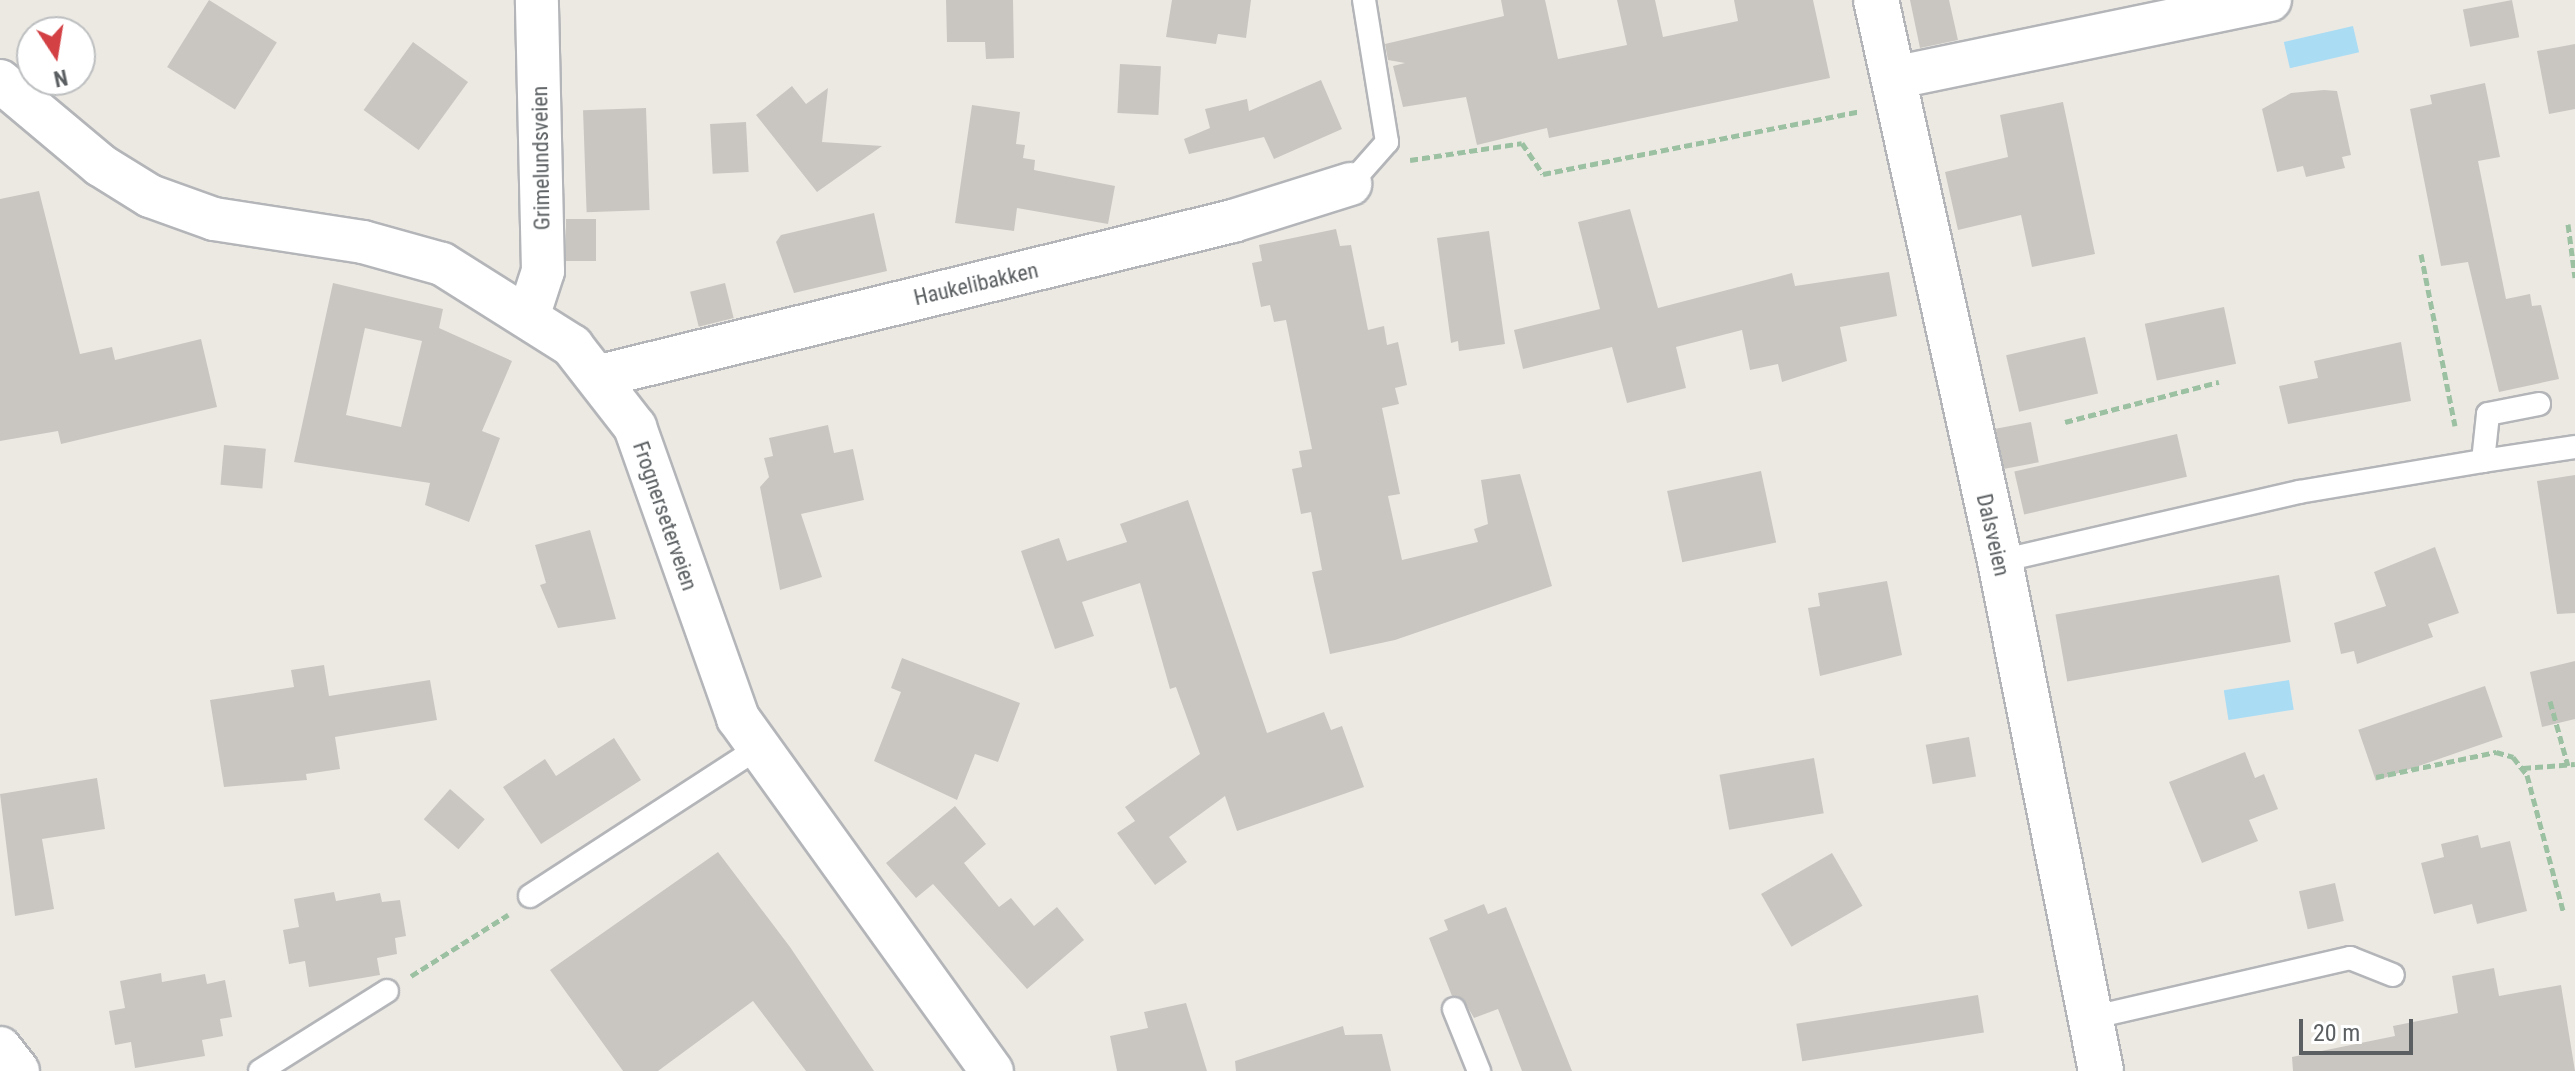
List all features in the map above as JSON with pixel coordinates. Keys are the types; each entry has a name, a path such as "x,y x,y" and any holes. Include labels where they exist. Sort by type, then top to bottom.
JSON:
{"street":[{"name":"Grimelundsveien","path":"529,314 543,271 537,0"},
{"name":"Dalsveien","path":"1876,0 1884,93 2000,561 2101,1071"},
{"path":"1884,93 2270,0"},
{"name":"Frognerseterveien","path":"0,81 100,165 150,196 214,219 407,252 442,264 529,314 600,376 650,461 709,649 756,749 992,1071"},
{"name":"Haukelibakken","path":"600,376 1233,221 1360,175"},
{"path":"0,1048 18,1071"}],"lane":[{"path":"1360,175 1387,142 1364,0"},
{"path":"2472,462 2488,414 2539,404"},
{"path":"2000,561 2299,492 2575,447"},
{"path":"530,896 756,749"},
{"path":"2090,1018 2350,958 2393,975"},
{"path":"260,1071 387,991"},
{"path":"1454,1009 1479,1071"}],"path":[{"path":"1360,175 1522,143 1543,174 1884,93"},
{"path":"2568,224 2575,278"},
{"path":"2421,254 2472,462"},
{"path":"2065,422 2219,382"},
{"path":"2376,777 2496,752 2522,767 2571,765 2550,701"},
{"path":"2522,767 2563,910"},
{"path":"387,991 530,896"}],"water":[{"path":"2353,26 2359,52 2290,68 2284,42"},
{"path":"2289,680 2294,710 2229,720 2224,690"}],"building":[{"path":"209,0 277,42 235,109 167,67"},
{"path":"946,0 1013,0 1014,58 986,59 985,42 947,42"},
{"path":"1172,0 1251,0 1246,38 1218,34 1216,44 1166,37"},
{"path":"1501,0 1545,0 1558,59 1627,45 1617,0 1655,0 1663,37 1738,21 1734,0 1813,0 1830,78 1549,138 1547,128 1477,145 1466,97 1403,107 1393,66 1405,63 1388,60 1385,44 1504,16"},
{"path":"1910,0 1949,0 1958,40 1920,48"},
{"path":"2512,0 2519,37 2470,47 2463,10"},
{"path":"413,42 468,82 419,150 364,110"},
{"path":"2575,44 2575,109 2549,114 2537,51"},
{"path":"1120,64 1161,66 1158,115 1117,113"},
{"path":"1321,80 1342,129 1274,159 1264,137 1189,154 1184,139 1210,128 1205,109 1247,99 1249,111"},
{"path":"2485,83 2500,157 2478,161 2506,299 2530,294 2532,306 2541,305 2559,379 2499,392 2468,262 2441,266 2410,109 2432,104 2430,95"},
{"path":"792,86 806,104 828,88 822,142 882,146 817,192 756,115"},
{"path":"2337,91 2351,155 2342,157 2345,168 2306,177 2303,166 2277,172 2262,109 2291,93"},
{"path":"2063,102 2095,254 2032,267 2021,215 1958,230 1945,172 2008,157 2000,115"},
{"path":"972,105 1020,112 1016,144 1025,145 1023,158 1035,160 1034,170 1115,186 1108,224 1017,208 1014,231 955,223"},
{"path":"646,108 650,210 587,212 583,110"},
{"path":"746,122 749,172 713,174 710,124"},
{"path":"39,191 80,354 112,347 115,360 201,339 217,407 61,444 58,431 0,441 0,199"},
{"path":"1630,209 1658,308 1792,273 1795,286 1889,272 1897,316 1840,327 1847,361 1782,382 1778,364 1750,370 1742,330 1676,347 1686,388 1627,403 1612,347 1523,369 1514,330 1600,309 1578,222"},
{"path":"874,213 887,271 794,293 776,242 781,235"},
{"path":"566,219 596,219 596,261 566,261"},
{"path":"1336,229 1340,246 1351,245 1368,330 1384,326 1387,345 1398,342 1407,385 1395,388 1399,404 1382,408 1400,494 1388,496 1402,560 1478,542 1474,529 1488,524 1481,480 1520,474 1552,586 1395,640 1330,654 1312,572 1322,570 1311,512 1301,514 1292,469 1302,467 1299,451 1312,449 1286,320 1274,322 1270,305 1261,307 1252,263 1262,261 1259,245"},
{"path":"1489,231 1505,344 1459,351 1458,341 1451,343 1437,238"},
{"path":"333,283 443,309 439,328 512,361 482,431 500,438 469,522 425,505 430,483 294,462","holes":["365,328 422,341 401,427 346,415"]},
{"path":"725,283 734,318 699,327 690,292"},
{"path":"2224,307 2236,364 2157,381 2145,324"},
{"path":"2085,337 2098,394 2019,412 2006,355"},
{"path":"2401,342 2411,401 2288,424 2279,386 2318,378 2314,361"},
{"path":"2031,422 2039,462 2003,469 1996,429"},
{"path":"828,425 834,453 853,449 864,500 801,514 822,577 780,590 760,487 769,477 764,458 773,456 769,438"},
{"path":"2177,434 2187,477 2024,514 2014,472"},
{"path":"224,445 266,449 262,489 221,485"},
{"path":"1761,471 1776,542 1682,562 1667,491"},
{"path":"2575,475 2575,613 2557,614 2537,481"},
{"path":"1188,500 1267,733 1324,712 1331,730 1342,726 1364,787 1237,831 1225,796 1169,837 1187,862 1155,885 1117,833 1135,821 1125,807 1200,754 1176,687 1170,689 1140,583 1082,602 1094,636 1055,649 1021,551 1059,538 1067,561 1127,542 1120,524"},
{"path":"590,530 616,619 558,628 540,585 546,583 535,545"},
{"path":"2435,547 2459,613 2428,624 2433,637 2357,664 2354,651 2341,654 2334,623 2386,606 2374,572"},
{"path":"2279,575 2291,642 2067,681 2055,614"},
{"path":"1887,581 1902,655 1820,676 1808,608 1820,606 1818,593"},
{"path":"902,658 1020,703 998,762 975,754 957,800 874,761 901,692 891,688"},
{"path":"2575,661 2575,719 2542,727 2530,672"},
{"path":"324,665 329,696 430,680 437,720 335,737 340,769 306,774 307,780 224,787 210,700 294,687 291,670"},
{"path":"2485,686 2503,737 2376,781 2358,730"},
{"path":"1969,737 1976,776 1933,784 1926,745"},
{"path":"614,738 641,780 541,844 503,787 545,759 556,776"},
{"path":"2245,752 2255,778 2264,774 2278,809 2249,820 2258,841 2202,863 2169,782"},
{"path":"1814,758 1824,813 1729,830 1719,775"},
{"path":"97,778 105,829 42,839 54,909 15,916 0,794"},
{"path":"450,789 485,819 458,849 424,819"},
{"path":"955,806 986,844 964,863 999,907 1011,898 1034,926 1057,907 1084,940 1027,989 933,884 916,898 886,863"},
{"path":"2478,835 2481,848 2510,841 2527,911 2477,924 2472,904 2434,914 2421,863 2444,857 2441,844"},
{"path":"718,852 790,947 874,1071 806,1071 753,1001 658,1071 623,1071 550,970"},
{"path":"1832,853 1862,906 1791,947 1761,894"},
{"path":"2335,883 2344,921 2308,929 2299,891"},
{"path":"334,892 336,901 380,893 382,902 400,900 406,936 395,938 397,954 377,958 380,975 309,987 305,961 289,964 283,930 299,927 294,899"},
{"path":"1484,904 1488,914 1506,907 1572,1071 1522,1071 1498,1009 1474,1018 1463,999 1452,996 1429,938 1448,930 1444,920"},
{"path":"2494,968 2499,996 2561,985 2575,1071 2293,1071 2292,1057 2395,1036 2393,1026 2458,1013 2452,976"},
{"path":"161,973 162,982 205,974 207,984 225,980 232,1017 220,1019 223,1036 202,1040 205,1056 135,1068 131,1042 115,1045 109,1011 125,1008 120,981"},
{"path":"1978,995 1984,1033 1802,1061 1796,1024"},
{"path":"1186,1003 1207,1071 1117,1071 1110,1036 1148,1028 1144,1012"},
{"path":"1343,1026 1345,1035 1382,1034 1391,1071 1236,1071 1235,1061"}]}
